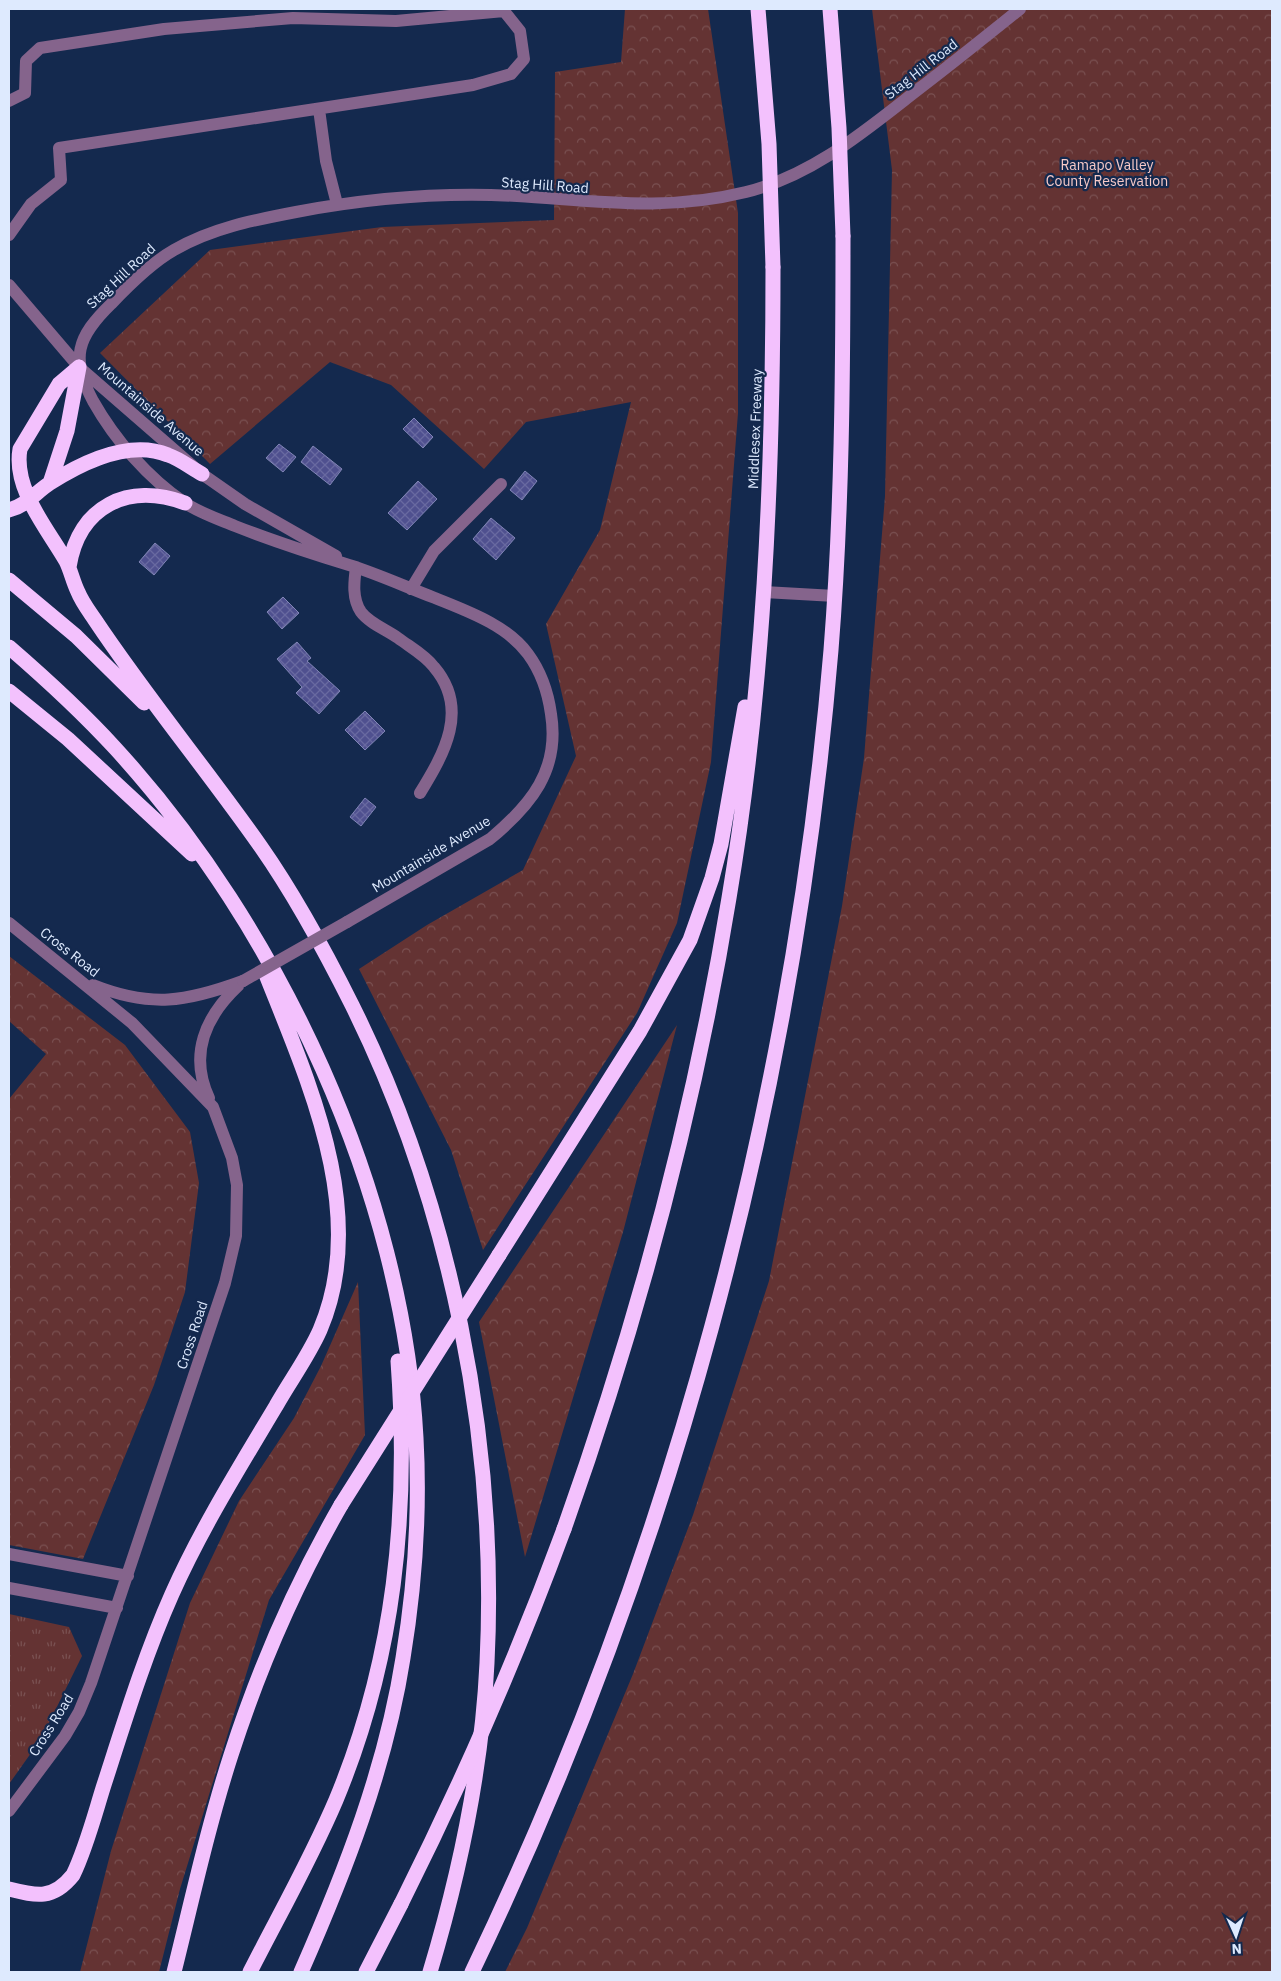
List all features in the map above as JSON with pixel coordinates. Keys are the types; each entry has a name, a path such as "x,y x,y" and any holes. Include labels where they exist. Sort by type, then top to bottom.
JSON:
{"highway":[{"name":"Middlesex Freeway","path":"758,9 770,144 773,267 772,397 764,592"},
{"path":"472,1972 540,1821 612,1636 678,1439 715,1310 762,1114 799,914 818,776 835,596 842,463 843,236 839,128 830,9"},
{"path":"50,483 67,431 78,367"},
{"path":"78,367 58,384 20,449 18,460 20,476 30,500 69,567 76,590 93,618 190,754 262,849 325,952 379,1064 416,1164 447,1269 464,1346 477,1427 485,1514 488,1587 487,1664 481,1723 464,1836 454,1886 430,1972"},
{"path":"9,510 30,500 50,483 108,454 126,450 147,450 168,455 202,474"},
{"path":"69,567 72,547 81,529 93,516 114,502 130,496 150,494 185,503"},
{"path":"9,580 114,672 190,754"},
{"path":"174,1972 218,1798 244,1717 289,1604 341,1505 640,1031 690,940 712,878 721,844 764,592"},
{"path":"366,1972 458,1786 512,1664 564,1529 604,1413 640,1292 675,1161 703,1037 726,916 739,832 755,701 764,592"},
{"path":"9,647 77,709 149,787 218,879 278,978 326,1076 366,1180 392,1280 403,1332 416,1436 416,1540 410,1603 393,1712 379,1763 345,1865 302,1972"},
{"path":"9,690 68,738 218,879"},
{"path":"9,1888 42,1895 64,1886 73,1875 137,1684 171,1596 209,1519 319,1332 332,1290 338,1243 337,1216 326,1150 305,1076 248,929"},
{"path":"250,1972 313,1850 336,1800 370,1704 382,1654 399,1545 402,1489 400,1382 392,1280"}],"street":[{"name":"Stag Hill Road","path":"78,367 81,342 95,319 169,252 212,231 354,201 434,196 516,196 596,203 677,205 750,191 792,176 827,158 1020,9"},
{"path":"9,102 25,93 26,61 40,48 164,29 294,18 396,21 504,11 520,31 524,59 511,74 473,85 59,148 61,180 31,204 9,235"},
{"path":"318,110 326,160 337,204"},
{"path":"9,285 78,367"},
{"name":"Mountainside Avenue","path":"72,972 115,994 137,999 157,1000 198,996 243,981 490,839 508,824 534,795 551,762 553,724 547,687 527,652 500,628 356,567 287,546 205,514 185,503 126,450 94,402 78,367"},
{"name":"Mountainside Avenue","path":"78,367 202,474 245,504 356,567"},
{"path":"411,589 434,551 501,484"},
{"path":"356,567 355,595 362,613 433,665 448,692 452,726 448,741 440,761 420,793"},
{"path":"764,592 835,596"},
{"name":"Cross Road","path":"9,924 72,972 132,1023 213,1107 232,1158 237,1186 238,1210 232,1261 128,1576 79,1712 48,1760 9,1811"},
{"name":"Mountainside Avenue","path":"213,1107 201,1073 203,1035 211,1016 243,981"},
{"path":"9,1554 128,1576"},
{"path":"9,1588 117,1608"}],"green space":[{"path":"625,9 708,9 738,213 738,413 711,762 677,923 637,1013 483,1250 451,1150 359,969 427,925 523,870 576,756 546,624 600,530 631,402 526,422 484,469 391,385 330,362 210,464 100,353 210,250 382,227 554,220 555,72 621,62"},
{"name":"Ramapo Valley County Reservation","path":"872,9 1272,9 1272,1972 505,1972 527,1928 633,1674 693,1515 769,1281 842,906 864,758 885,496 892,170"},
{"path":"9,956 125,1045 190,1132 199,1183 185,1292 154,1385 83,1559 9,1545 9,1099 46,1054 9,1021"},
{"path":"677,1025 623,1232 525,1557 479,1322"},
{"path":"358,1282 365,1435 269,1600 180,1889 159,1972 80,1972 111,1851 190,1603 239,1501 294,1418 321,1366"},
{"path":"9,1614 69,1627 82,1656 41,1739 9,1784"}],"building":[{"path":"414,418 433,437 423,448 403,429"},
{"path":"279,444 296,457 283,472 266,458"},
{"path":"313,446 342,469 330,485 301,462"},
{"path":"525,471 537,481 522,500 510,490"},
{"path":"418,481 437,499 407,530 388,513"},
{"path":"491,518 515,538 496,560 473,539"},
{"path":"155,543 170,556 154,575 139,562"},
{"path":"283,597 299,613 282,629 267,612"},
{"path":"297,642 311,658 307,661 340,691 319,714 296,693 302,687 277,659"},
{"path":"365,711 385,731 365,750 345,730"},
{"path":"365,798 376,807 361,826 350,817"}]}
